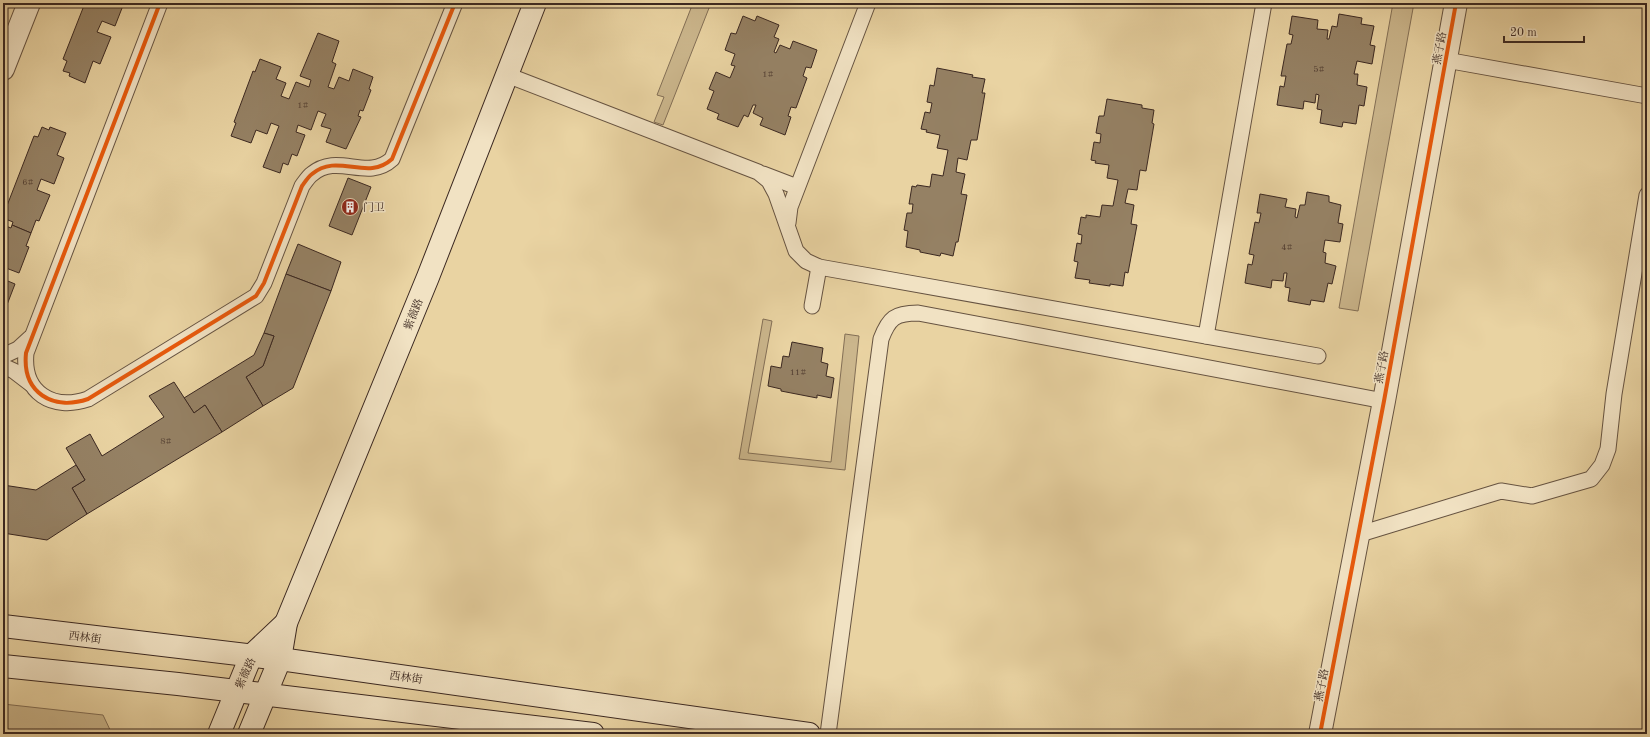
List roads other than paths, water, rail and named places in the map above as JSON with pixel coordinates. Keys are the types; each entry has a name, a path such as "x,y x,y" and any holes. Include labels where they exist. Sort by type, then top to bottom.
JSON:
{"main road":[{"path":"3,69 29,3"},
{"name":"紫薇路","path":"249,734 280,659 286,623 428,277 535,3"},
{"name":"燕子路","path":"1320,734 1360,534 1456,3"},
{"name":"紫薇路","path":"219,734 251,656 286,623"},
{"name":"西林街","path":"3,626 280,659 809,734"},
{"path":"3,666 237,690 593,734"}],"lane":[{"path":"160,3 26,353 25,369 32,384 40,394 54,402 78,403 88,399 256,296 264,283 302,186 312,174 324,168 340,164 377,169 392,159 455,3"},
{"path":"788,228 788,216 797,187 868,3"},
{"path":"1206,336 1264,3"},
{"path":"1446,60 1647,96"},
{"path":"507,75 797,187"},
{"path":"758,172 769,182 776,194 796,251 806,262 819,267 1318,356"},
{"path":"1360,534 1501,491 1532,496 1591,479 1602,466 1608,449 1614,394 1647,195"},
{"path":"812,306 819,267"},
{"path":"828,734 881,339 887,324 897,316 918,313 1384,401"},
{"path":"3,356 18,349 31,337"},
{"path":"3,366 14,371 32,384"}],"place":[{"name":"门卫","path":"350,207"}]}
